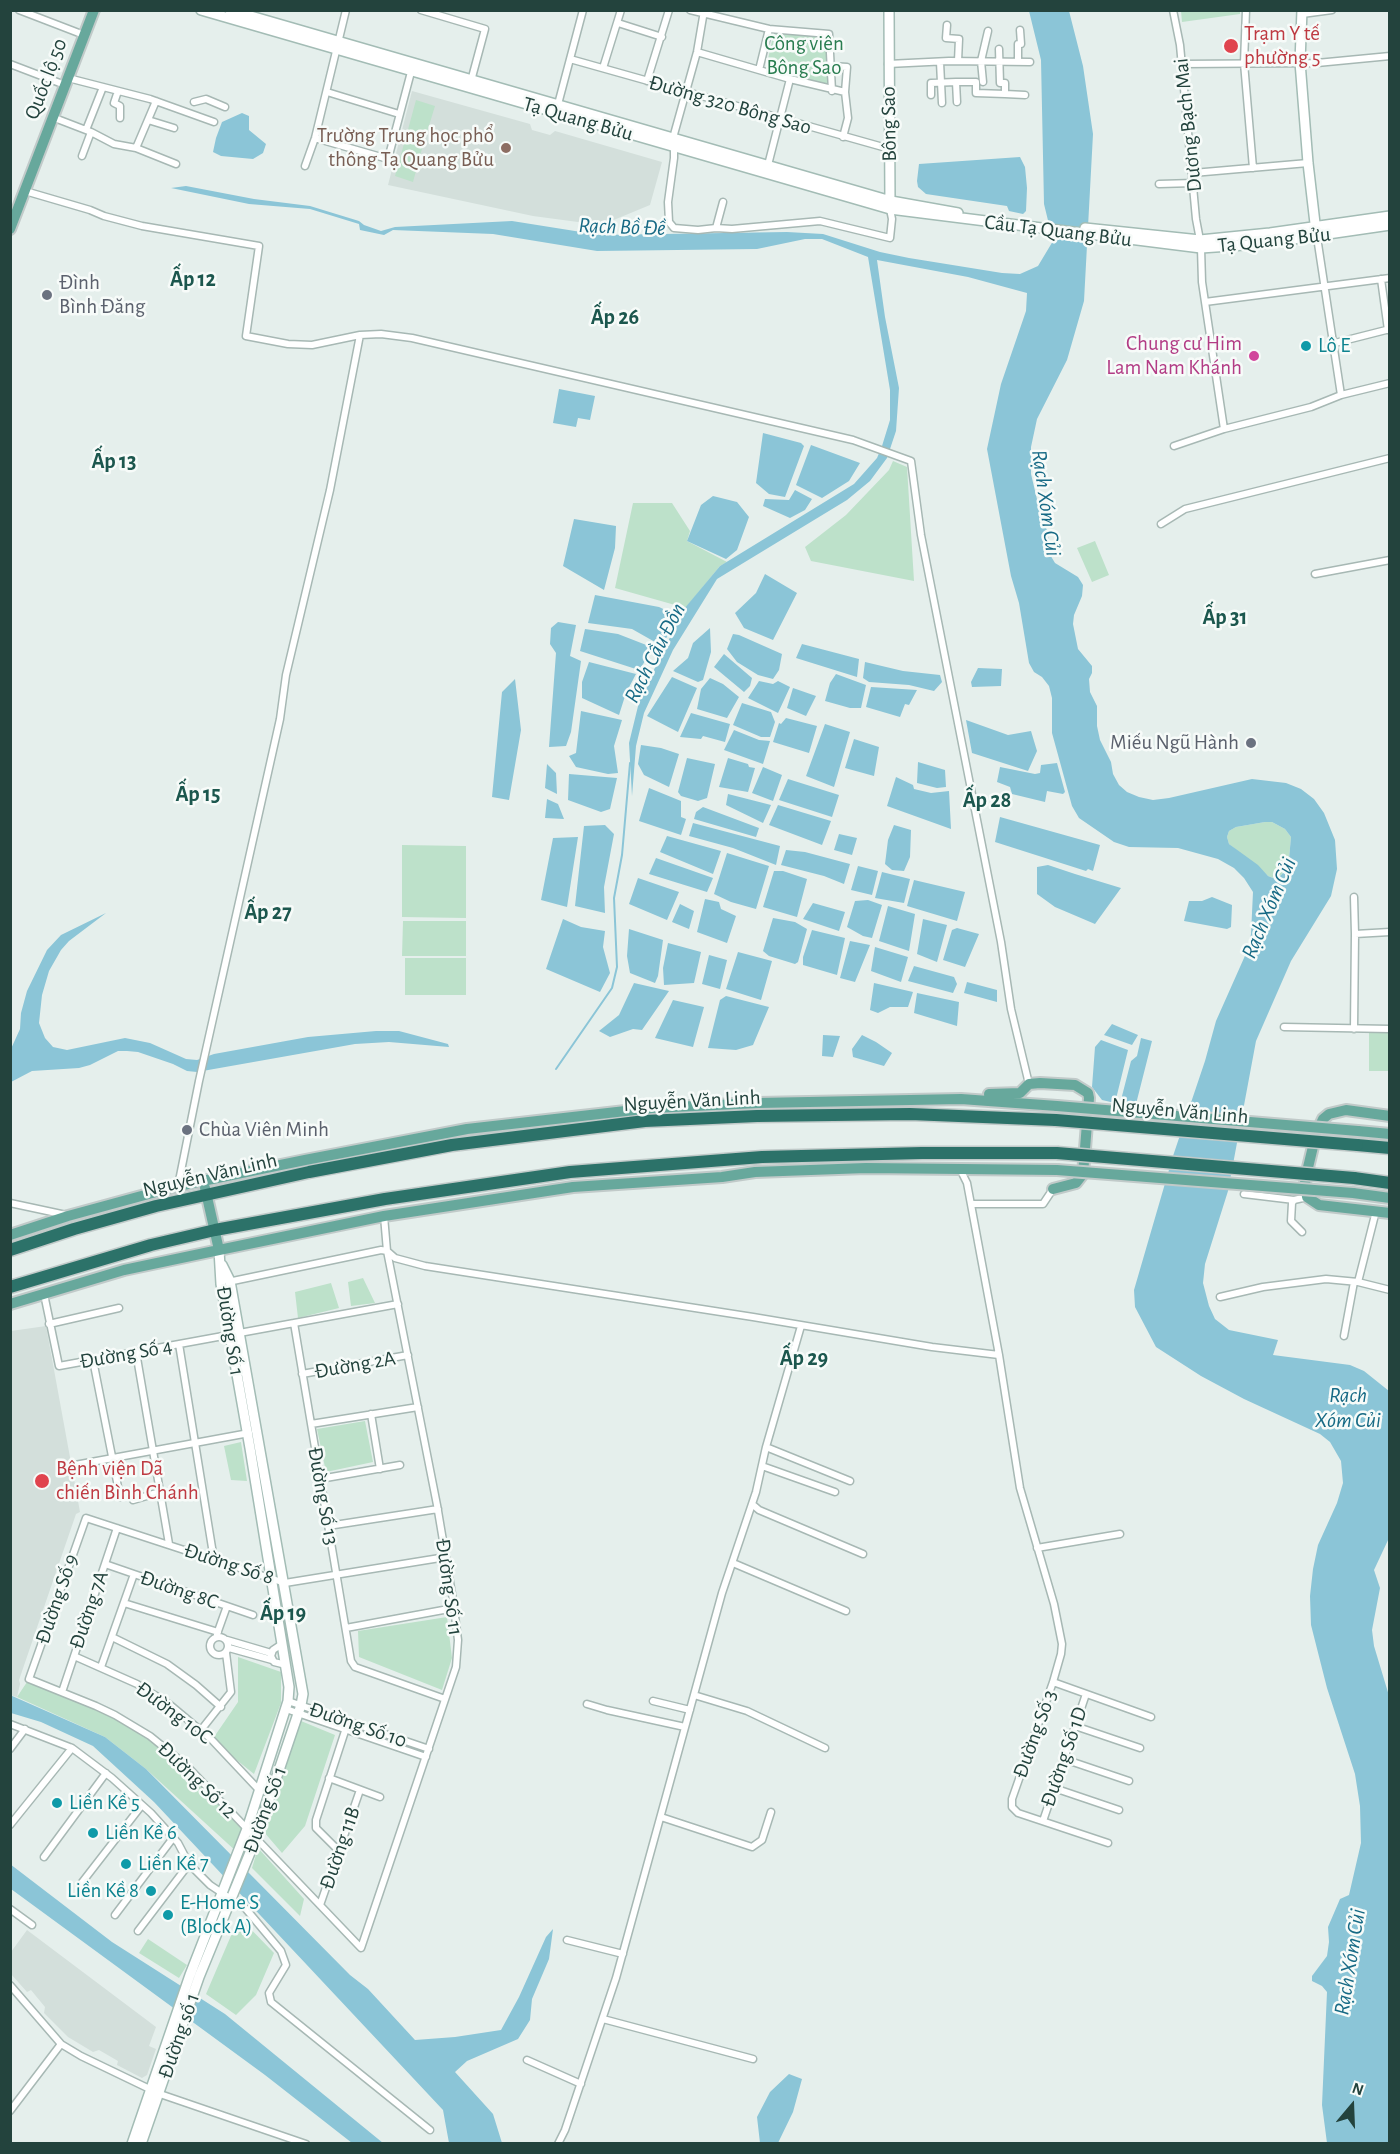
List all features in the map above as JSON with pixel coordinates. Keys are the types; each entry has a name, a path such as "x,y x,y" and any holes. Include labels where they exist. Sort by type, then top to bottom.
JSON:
{"highway":[{"name":"Nguyễn Văn Linh","path":"10,1250 156,1206 309,1172 452,1145 645,1121 757,1116 898,1114 1056,1120 1389,1148"},
{"path":"10,1287 151,1245 215,1230 385,1199 570,1172 773,1156 1057,1153 1354,1178 1389,1183"}],"main road":[{"name":"Quốc lộ 50","path":"10,229 94,10"},
{"path":"961,1099 966,1093 1020,1093 1029,1084 1075,1085 1085,1090 1089,1098 1083,1174 1076,1183 1053,1189"},
{"name":"Nguyễn Văn Linh","path":"10,1235 68,1216 178,1186 305,1160 456,1131 652,1108 758,1103 961,1099 1389,1134"},
{"path":"1389,1116 1346,1110 1329,1114 1323,1119 1316,1134 1305,1180 1308,1197 1319,1205 1389,1213"},
{"path":"10,1304 124,1270 384,1216 592,1185 722,1177 755,1172 866,1168 1057,1170 1353,1193 1389,1198"},
{"path":"204,1182 219,1250"}],"street":[{"name":"Tạ Quang Bửu","path":"201,10 471,81 557,109"},
{"path":"305,166 315,138 346,10"},
{"path":"421,10 485,29 471,81"},
{"path":"557,109 583,10"},
{"path":"603,68 621,10"},
{"path":"647,81 669,10"},
{"path":"690,10 769,29 829,34 832,91"},
{"name":"Bông Sao","path":"716,228 732,229 820,221 890,238 892,219 889,10"},
{"name":"Dương Bạch Mai","path":"1173,10 1182,64 1205,302 1224,429"},
{"path":"1246,10 1244,63 1252,168"},
{"path":"1332,10 1302,12 1300,62 1315,226 1335,343 1341,395"},
{"path":"22,11 84,35"},
{"name":"Tạ Quang Bửu","path":"236,11 411,72 557,109 890,205 957,216"},
{"path":"704,12 697,51 684,92 673,142 674,158 668,202 669,222 674,228 698,230 716,228 723,202"},
{"path":"618,23 662,37"},
{"path":"947,25 946,38 959,39 958,61"},
{"path":"759,70 769,29"},
{"path":"1018,62 1018,44 1021,44 1020,30"},
{"path":"983,82 981,61 988,31"},
{"path":"999,49 1000,83 1005,83 1005,94"},
{"path":"697,51 832,91 845,92"},
{"path":"1182,64 1317,63 1389,56"},
{"name":"Đường 320 Bông Sao","path":"570,58 890,149"},
{"path":"940,62 942,103"},
{"path":"888,63 1030,62"},
{"path":"10,64 66,81 118,90 214,122"},
{"path":"831,66 847,67 845,92 848,118 843,136"},
{"path":"315,138 388,159 411,72"},
{"path":"768,165 790,79"},
{"path":"956,82 957,102"},
{"path":"931,95 931,83 976,82 976,93 1025,95"},
{"path":"82,156 103,87"},
{"path":"118,90 114,103 120,106 120,118"},
{"path":"327,92 399,114"},
{"path":"194,102 206,99 225,107"},
{"path":"136,148 156,101"},
{"path":"52,117 89,131 114,144 136,148 176,164"},
{"path":"148,120 174,128"},
{"name":"Tạ Quang Bửu","path":"673,142 768,165 890,205"},
{"path":"1193,173 1308,163"},
{"path":"1160,184 1194,183"},
{"path":"25,191 142,226 259,246 246,336 288,344 312,345 360,335 381,334 411,338 853,440 911,461 921,536 1000,933 1011,1009 1029,1084"},
{"name":"Cầu Tạ Quang Bửu","path":"957,216 1159,241"},
{"name":"Tạ Quang Bửu","path":"1200,244 1389,216"},
{"name":"Tạ Quang Bửu","path":"1159,241 1200,244 1317,237 1389,225"},
{"path":"1205,302 1389,278"},
{"path":"1335,343 1389,329 1381,279"},
{"path":"178,1186 204,1054 280,719 286,675 330,490 360,335"},
{"path":"1174,446 1224,429 1389,383"},
{"path":"1161,524 1185,509 1389,458"},
{"path":"1315,574 1389,560"},
{"path":"1354,897 1354,1029"},
{"path":"1355,934 1389,933"},
{"path":"1284,1027 1389,1029"},
{"path":"959,1168 967,1183 999,1355 1020,1488 1037,1548 1120,1534"},
{"path":"967,1183 977,1168"},
{"path":"971,1204 1043,1204 1053,1189"},
{"path":"1244,1194 1294,1200 1308,1197"},
{"path":"1294,1200 1291,1221 1302,1232"},
{"path":"10,1203 68,1216"},
{"path":"1344,1336 1376,1211"},
{"name":"Đường Số 11","path":"361,1948 446,1699 456,1667 458,1640 438,1509 387,1251 384,1216"},
{"name":"Đường số 1","path":"219,1250 221,1263"},
{"path":"226,1282 381,1250 387,1251 395,1258 424,1266 932,1347 999,1355"},
{"name":"Đường Số 1","path":"194,1976 260,1791 287,1705 289,1687 272,1579 240,1333 221,1263"},
{"path":"1220,1297 1263,1287 1326,1279 1356,1282 1389,1290"},
{"name":"Đường Số 1","path":"194,1976 232,1897 256,1838 300,1709 303,1694 285,1583 230,1335 226,1282"},
{"name":"Đường Số 4","path":"44,1294 59,1366 398,1304"},
{"path":"49,1324 119,1308"},
{"name":"Đường Số 13","path":"294,1323 351,1661 355,1667 446,1699"},
{"path":"558,2144 581,2084 623,1954 722,1593 752,1504 766,1446 801,1326"},
{"path":"179,1344 214,1560"},
{"path":"136,1352 169,1544"},
{"name":"Đường 2A","path":"303,1374 408,1356"},
{"path":"93,1360 120,1497"},
{"path":"311,1424 418,1407"},
{"path":"371,1414 380,1469"},
{"path":"75,1465 253,1433"},
{"path":"766,1446 850,1481"},
{"path":"321,1479 400,1465"},
{"path":"762,1466 835,1492"},
{"path":"133,1500 160,1492"},
{"path":"752,1504 759,1510 863,1554"},
{"path":"328,1526 438,1509"},
{"name":"Đường Số 8","path":"86,1518 285,1583 446,1557"},
{"name":"Đường Số 9","path":"29,1679 86,1518"},
{"name":"Đường 7A","path":"62,1692 117,1528"},
{"name":"Đường Số 3","path":"1037,1548 1054,1604 1062,1644 1053,1682 1012,1799 1012,1807 1018,1812 1043,1821"},
{"path":"733,1563 846,1611"},
{"name":"Đường 8C","path":"105,1564 253,1615"},
{"path":"101,1667 134,1574"},
{"path":"124,1603 222,1637 227,1647 231,1692 201,1730"},
{"path":"227,1606 217,1635 211,1641 212,1651 220,1655 227,1647"},
{"path":"346,1628 454,1608"},
{"path":"112,1637 167,1664 221,1707"},
{"path":"272,1657 275,1647 296,1642"},
{"path":"227,1647 272,1657 285,1665"},
{"name":"Đường 10C","path":"74,1656 145,1689 169,1704 201,1730 260,1791"},
{"name":"Đường Số 12","path":"29,1679 96,1706 150,1736 187,1766 361,1948"},
{"path":"1053,1682 1151,1716"},
{"name":"Đường Số 1D","path":"1043,1821 1086,1694"},
{"path":"694,1695 747,1711 825,1748"},
{"path":"653,1701 690,1710"},
{"path":"587,1704 685,1727"},
{"name":"Đường Số 10","path":"287,1705 349,1722 429,1749"},
{"name":"Đường Số 10","path":"300,1709 346,1729 426,1757"},
{"path":"339,1851 316,1828 316,1820 349,1722"},
{"path":"10,1724 72,1748 106,1773 142,1805 173,1838 189,1864 210,1885 223,1891 246,1909 285,1958 284,1972 269,1993 272,2002 430,2130"},
{"path":"1075,1726 1140,1748"},
{"path":"10,1749 25,1729"},
{"path":"10,1826 72,1748"},
{"path":"1064,1759 1129,1781"},
{"path":"44,1857 106,1773"},
{"path":"329,1778 380,1797"},
{"path":"1054,1788 1119,1810"},
{"name":"Đường 11B","path":"320,1905 360,1790"},
{"path":"80,1885 142,1805"},
{"path":"661,1817 752,1847 762,1840 771,1812"},
{"path":"1043,1821 1108,1842"},
{"path":"115,1915 173,1838"},
{"path":"138,1931 189,1864"},
{"path":"10,1909 32,1925"},
{"path":"567,1940 623,1954"},
{"name":"Đường số 1","path":"155,2092 194,1976"},
{"path":"10,1985 61,2044 155,2092 306,2144"},
{"path":"10,1997 15,1991"},
{"path":"603,2019 753,2059"},
{"path":"10,2111 61,2044"},
{"path":"527,2060 581,2084"},
{"path":"132,2144 155,2092"},
{"path":"141,2144 155,2092"}],"shaded area":[{"name":"Trường Trung học phổ thông Tạ Quang Bửu","path":"412,91 530,124 532,130 550,135 555,131 662,162 650,205 604,224 533,216 388,185"},
{"name":"Bệnh viện Dã chiến Bình Chánh","path":"46,1326 80,1512 76,1514 19,1680 17,1697 10,1695 11,1331"},
{"path":"27,1930 156,2027 149,2046 156,2049 147,2075 142,2078 117,2065 118,2061 99,2050 93,2052 68,2037 44,2013 45,2007 31,1990 27,1992 11,1974 11,1952"}],"green space":[{"path":"1181,10 1240,11 1240,14 1182,22"},
{"name":"Công viên Bông Sao","path":"774,32 828,38 830,85 766,68"},
{"path":"416,100 435,106 424,142 406,137"},
{"path":"405,140 423,145 413,182 395,176"},
{"path":"893,461 907,467 914,581 811,561 805,547 846,515 889,470"},
{"path":"633,503 672,503 690,531 687,541 727,562 720,566 683,611 675,605 615,588"},
{"path":"1095,541 1109,575 1092,582 1077,548"},
{"path":"1272,822 1285,829 1291,837 1286,870 1279,877 1268,876 1229,844 1227,837 1229,831 1236,827"},
{"path":"402,845 466,846 466,918 402,917"},
{"path":"403,921 466,921 466,956 402,956"},
{"path":"405,958 466,958 466,995 405,995"},
{"path":"1369,1030 1389,1030 1389,1071 1369,1071"},
{"path":"363,1278 375,1303 351,1306 348,1282"},
{"path":"331,1283 339,1308 298,1318 295,1292"},
{"path":"365,1421 373,1462 326,1472 317,1429"},
{"path":"241,1442 247,1481 231,1480 224,1446"},
{"path":"447,1617 452,1658 442,1690 359,1657 358,1631"},
{"path":"238,1657 281,1672 281,1703 254,1774 212,1740 238,1702"},
{"path":"29,1679 96,1706 150,1736 187,1766 247,1829 238,1853 146,1769 105,1737 17,1697"},
{"path":"301,1721 335,1735 305,1826 282,1853 264,1832"},
{"path":"258,1848 304,1899 300,1916 252,1868"},
{"path":"239,1917 274,1953 256,1995 236,2015 206,1994"},
{"path":"148,1939 187,1965 179,1978 139,1953"}],"water":[{"name":"Rạch Xóm Củi","path":"1029,11 1069,11 1083,66 1093,134 1084,301 1067,360 1037,419 1031,447 1031,474 1040,512 1048,533 1049,553 1055,563 1078,577 1083,585 1073,624 1078,649 1092,666 1089,679 1090,692 1097,706 1100,740 1111,762 1113,774 1119,785 1127,792 1153,800 1252,779 1286,783 1301,789 1314,799 1324,813 1335,840 1337,869 1331,896 1291,961 1256,1041 1228,1191 1205,1264 1203,1283 1215,1319 1229,1330 1278,1340 1273,1355 1350,1365 1364,1371 1389,1391 1389,1538 1374,1570 1380,1588 1372,1630 1374,1646 1390,1699 1389,2143 1327,2143 1322,2105 1327,1992 1322,1986 1312,1981 1312,1976 1327,1956 1328,1927 1340,1899 1349,1895 1361,1843 1360,1806 1355,1774 1327,1688 1311,1625 1310,1596 1313,1569 1318,1545 1337,1503 1343,1483 1341,1461 1330,1442 1320,1434 1244,1399 1201,1376 1156,1347 1135,1307 1134,1290 1173,1156 1216,1021 1248,949 1253,892 1234,868 1218,859 1178,848 1129,847 1114,842 1079,818 1072,806 1052,733 1052,698 1049,686 1042,677 1034,672 1029,663 987,449 1001,384 1026,311 1027,293 968,277 877,260 899,388 896,431 887,458 870,481 847,500 717,579 673,650 644,713 636,746 632,796 629,743 640,698 684,609 720,566 854,484 877,458 890,420 890,390 868,257 822,239 805,239 757,249 597,251 493,234 393,230 384,235 360,230 359,224 310,209 249,204 171,188 186,186 254,199 310,206 359,221 381,231 395,227 512,221 600,235 787,232 823,234 880,252 909,258 1020,274 1038,266 1053,241 1044,204 1041,60","holes":["1272,822 1285,829 1291,837 1286,870 1279,877 1273,878 1229,844 1227,837 1229,831 1236,827"]},
{"path":"242,113 249,116 249,130 266,144 263,153 253,159 221,156 213,152 222,122"},
{"path":"1020,157 1025,167 1027,188 1026,211 1023,214 1009,211 1007,206 926,194 918,187 919,164"},
{"path":"559,389 595,396 590,420 578,418 576,427 553,423"},
{"path":"763,433 801,443 804,446 785,497 769,494 756,483"},
{"path":"811,445 860,463 849,481 822,498 796,485"},
{"path":"795,490 812,499 805,510 790,518 763,506 765,499 789,500"},
{"path":"713,496 737,502 749,517 737,550 726,559 687,541 701,505"},
{"path":"574,519 616,526 615,548 604,590 563,566"},
{"path":"765,574 797,593 773,640 744,628 735,613 756,593"},
{"path":"595,595 659,607 678,616 662,646 632,629 588,623"},
{"path":"558,622 576,625 570,656 581,661 571,732 566,746 549,747 556,653 550,644 551,628"},
{"path":"710,628 711,652 703,680 698,682 673,671 688,658 693,643"},
{"path":"585,629 618,634 654,648 639,670 580,651"},
{"path":"733,634 782,654 779,670 773,679 758,675 737,662 727,649"},
{"path":"802,644 859,659 857,677 796,658"},
{"path":"724,654 752,678 750,686 744,692 714,667"},
{"path":"589,662 636,674 626,693 619,715 582,698 582,682"},
{"path":"865,662 903,671 940,675 942,682 934,691 909,685 869,682 863,678"},
{"path":"978,668 1002,669 1001,686 972,687 971,682"},
{"path":"836,674 866,685 861,708 850,708 825,701 830,683"},
{"path":"672,677 697,688 678,732 647,716"},
{"path":"710,678 723,684 739,697 727,718 697,709 701,689"},
{"path":"515,679 521,730 509,800 492,797 502,692"},
{"path":"759,681 773,684 778,681 790,687 778,713 748,698"},
{"path":"871,687 917,690 909,705 905,704 900,717 866,707"},
{"path":"793,688 816,696 806,716 787,708"},
{"path":"742,703 771,712 775,722 770,737 761,737 733,725"},
{"path":"581,711 622,720 614,746 618,773 608,774 576,767 569,756 576,753"},
{"path":"691,713 730,724 725,742 703,736 701,739 680,737"},
{"path":"786,718 817,726 809,753 773,742 779,723 781,724"},
{"path":"966,720 1008,735 1031,731 1037,751 1028,771 972,753"},
{"path":"825,724 850,732 834,787 806,776"},
{"path":"734,730 759,740 770,741 763,764 724,750"},
{"path":"854,739 879,747 874,776 845,768"},
{"path":"641,745 679,754 669,787 644,775 638,764"},
{"path":"687,758 715,764 707,798 698,801 681,796 678,792"},
{"path":"728,758 755,768 748,792 719,787"},
{"path":"918,762 945,770 946,787 937,788 917,783"},
{"path":"1057,763 1065,792 1063,794 1047,791 1045,802 1012,794 1010,787 997,782 1000,767 1035,774 1040,773 1041,765"},
{"path":"547,764 556,773 557,794 545,788"},
{"path":"763,767 782,775 773,801 752,793"},
{"path":"569,774 617,778 610,809 601,812 568,800"},
{"path":"896,777 913,785 914,789 931,793 949,791 951,829 887,806"},
{"path":"788,779 839,795 832,817 779,800"},
{"path":"649,788 681,801 681,817 686,819 681,835 639,821"},
{"path":"728,794 771,805 763,823 726,805"},
{"path":"547,799 558,804 564,819 545,818"},
{"path":"778,805 831,821 822,845 769,825"},
{"path":"703,807 759,828 756,837 694,819 696,812"},
{"path":"1000,817 1100,845 1093,871 1088,869 1086,871 995,842"},
{"path":"693,823 780,846 776,865 733,848 689,836"},
{"path":"605,825 614,834 604,887 605,913 575,906 584,826"},
{"path":"894,825 911,830 910,857 904,871 892,870 885,864 888,840"},
{"path":"839,834 857,838 852,855 834,850"},
{"path":"667,836 721,851 713,874 660,852"},
{"path":"578,837 567,907 541,900 553,838"},
{"path":"786,850 805,852 850,864 844,884 824,876 781,865"},
{"path":"727,853 769,866 756,909 731,902 714,894"},
{"path":"656,858 713,878 707,892 649,874"},
{"path":"1048,865 1121,888 1095,924 1055,907 1037,894 1037,867"},
{"path":"858,866 878,871 872,895 851,890"},
{"path":"774,871 783,871 807,879 797,917 763,907"},
{"path":"882,872 910,879 904,903 875,898"},
{"path":"638,878 679,892 667,920 629,904"},
{"path":"914,880 965,892 957,921 907,906"},
{"path":"1212,897 1232,905 1231,927 1227,929 1184,921 1189,901 1202,901"},
{"path":"705,899 719,902 721,909 736,916 727,943 697,932"},
{"path":"868,900 882,905 872,938 847,927 855,901"},
{"path":"813,903 845,912 839,931 803,919"},
{"path":"680,904 694,911 689,929 672,922"},
{"path":"888,906 915,914 909,951 879,941"},
{"path":"106,913 69,941 49,971 42,995 39,1023 45,1038 53,1047 67,1050 125,1038 150,1043 186,1059 197,1060 214,1054 308,1037 399,1031 448,1044 449,1047 389,1042 355,1044 197,1072 187,1071 138,1052 118,1051 90,1065 79,1068 32,1071 11,1082 10,1051 20,1029 21,1013 27,991 47,950 61,935"},
{"path":"773,918 795,922 807,929 798,962 795,964 769,956 763,951"},
{"path":"563,919 581,927 605,931 603,947 610,973 600,992 546,969"},
{"path":"923,919 947,925 937,962 917,954"},
{"path":"957,928 979,934 965,967 943,960 952,930"},
{"path":"629,929 663,940 655,983 630,973 627,956"},
{"path":"812,930 845,938 837,975 803,965 803,957"},
{"path":"850,941 870,945 855,982 840,978"},
{"path":"668,943 701,952 694,983 664,985 663,968"},
{"path":"875,947 908,957 901,982 871,971"},
{"path":"738,952 772,961 761,1000 726,989"},
{"path":"709,955 727,960 720,989 702,984"},
{"path":"914,966 954,977 957,984 953,993 908,981"},
{"path":"967,982 997,990 997,1002 964,993"},
{"path":"634,983 669,991 642,1030 633,1029 610,1037 599,1031 619,1015"},
{"path":"874,983 913,992 908,1007 890,1007 878,1013 870,1010"},
{"path":"917,993 959,1002 957,1026 914,1013"},
{"path":"726,996 769,1007 753,1045 736,1050 708,1048 720,1000"},
{"path":"673,1000 704,1007 693,1047 655,1038"},
{"path":"1112,1024 1138,1035 1132,1045 1104,1035"},
{"path":"823,1035 840,1036 833,1057 822,1056"},
{"path":"862,1035 892,1053 884,1066 853,1057 852,1049"},
{"path":"1141,1038 1152,1041 1136,1104 1123,1101 1122,1096 1131,1061 1137,1056"},
{"path":"1101,1040 1128,1050 1115,1103 1102,1100 1092,1087 1095,1047"},
{"path":"10,1695 105,1737 146,1769 350,1975 368,1989 415,2040 501,2030 519,1997 546,1937 553,1929 549,1959 532,1999 530,2020 518,2039 467,2061 455,2072 493,2114 502,2143 449,2143 443,2110 154,1802 93,1746 41,1722 11,1713"},
{"path":"10,1864 112,1942 225,2014 383,2143 352,2143 265,2075 11,1889"},
{"path":"789,2074 802,2079 793,2112 778,2143 760,2143 757,2117 770,2092"}],"waterway":[{"name":"Rạch Cầu Đồn","path":"556,1069 612,988 617,967 614,898 622,855 630,763"}],"place":[{"name":"Trạm Y tế phường 5","path":"1231,46"},
{"name":"Trường Trung học phổ thông Tạ Quang Bửu","path":"506,148"},
{"name":"Đình Bình Đăng","path":"47,295"},
{"name":"Lô E","path":"1306,346"},
{"name":"Chung cư Him Lam Nam Khánh","path":"1254,356"},
{"name":"Miếu Ngũ Hành","path":"1251,743"},
{"name":"Chùa Viên Minh","path":"187,1130"},
{"name":"Bệnh viện Dã chiến Bình Chánh","path":"42,1481"},
{"name":"Liền Kề 5","path":"57,1803"},
{"name":"Liền Kề 6","path":"93,1833"},
{"name":"Liền Kề 7","path":"126,1864"},
{"name":"Liền Kề 8","path":"151,1891"},
{"name":"E-Home S (Block A)","path":"168,1915"}],"district":[{"name":"Ấp 12","path":"193,279"},
{"name":"Ấp 26","path":"615,317"},
{"name":"Ấp 13","path":"114,461"},
{"name":"Ấp 31","path":"1225,617"},
{"name":"Ấp 15","path":"198,794"},
{"name":"Ấp 28","path":"987,800"},
{"name":"Ấp 27","path":"268,912"},
{"name":"Ấp 29","path":"804,1358"},
{"name":"Ấp 19","path":"283,1613"}],"water label":[{"name":"Rạch Bồ Đề","path":"622,227"}]}
